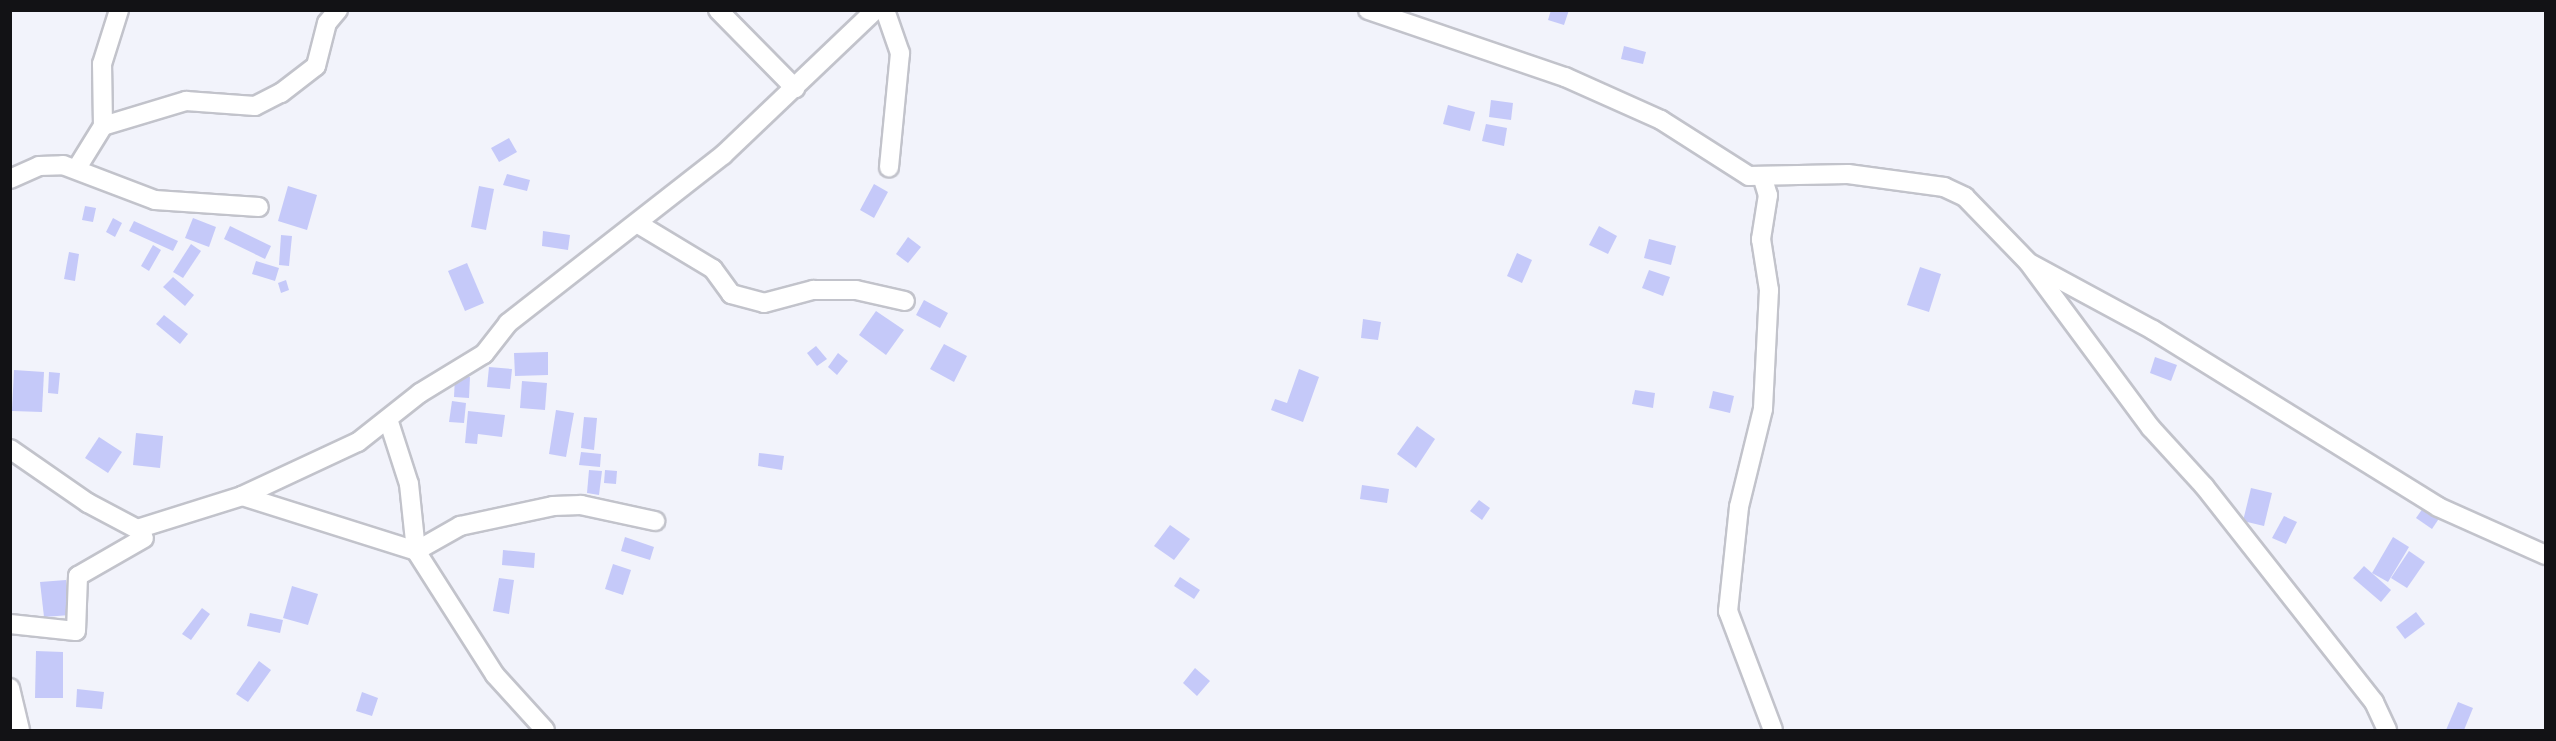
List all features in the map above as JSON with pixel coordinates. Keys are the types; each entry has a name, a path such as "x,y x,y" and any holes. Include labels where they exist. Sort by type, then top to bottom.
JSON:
{"street":[{"path":"77,168 103,126 102,64 119,10"},
{"path":"103,126 186,101 255,106 316,66 327,23 338,10"},
{"path":"718,10 795,88"},
{"path":"10,449 88,503 137,529 242,496 358,442 484,354 508,323 640,225 795,88 875,10"},
{"path":"885,10 900,53 889,167"},
{"path":"1368,10 1565,77 1661,120 1730,169 1763,178 1848,174 1944,187 1984,214 2028,262 2143,418 2204,486 2374,702 2387,730"},
{"path":"10,179 39,166 77,168 155,200 259,207"},
{"path":"1763,178 1768,195 1761,239 1769,290 1763,409 1739,507 1728,611 1773,730"},
{"path":"640,225 712,269 731,294 764,303 813,290 856,290 905,301"},
{"path":"2028,262 2153,330 2438,507 2546,555"},
{"path":"388,419 409,484 416,551 495,675 545,730"},
{"path":"242,496 416,551 460,526 553,506 581,505 655,521"},
{"path":"10,624 76,631 78,576 144,538"},
{"path":"10,688 20,730"}],"building":[{"path":"1551,10 1569,10 1564,25 1548,20"},
{"path":"1624,46 1646,52 1643,64 1621,59"},
{"path":"1491,100 1513,103 1511,120 1489,117"},
{"path":"1448,105 1475,112 1470,131 1443,124"},
{"path":"1486,124 1507,128 1504,146 1482,141"},
{"path":"509,138 517,152 499,162 491,148"},
{"path":"507,174 530,180 527,191 503,185"},
{"path":"874,184 888,192 874,218 860,210"},
{"path":"288,186 317,195 307,230 278,221"},
{"path":"479,186 494,189 486,230 471,227"},
{"path":"85,206 96,208 93,222 82,220"},
{"path":"113,218 122,223 115,237 106,232"},
{"path":"193,218 216,227 209,247 185,238"},
{"path":"134,221 178,241 173,251 129,231"},
{"path":"230,226 271,246 265,259 224,239"},
{"path":"1599,226 1617,236 1608,254 1589,245"},
{"path":"543,231 570,235 568,250 542,246"},
{"path":"281,235 292,236 289,266 279,265"},
{"path":"908,237 921,247 908,263 896,254"},
{"path":"1649,239 1676,246 1671,265 1644,258"},
{"path":"191,244 201,251 183,278 173,272"},
{"path":"153,245 161,250 149,271 141,266"},
{"path":"69,252 79,254 75,281 64,279"},
{"path":"1517,253 1532,260 1522,283 1507,276"},
{"path":"256,261 279,268 275,281 252,274"},
{"path":"467,263 484,303 465,311 448,271"},
{"path":"1920,267 1941,274 1929,312 1907,305"},
{"path":"1649,270 1670,277 1663,296 1642,288"},
{"path":"173,277 194,295 185,306 163,287"},
{"path":"286,280 289,290 281,293 278,283"},
{"path":"924,300 948,313 940,328 916,315"},
{"path":"876,311 904,330 886,355 859,335"},
{"path":"164,315 188,334 180,344 156,324"},
{"path":"1363,319 1381,322 1378,340 1361,338"},
{"path":"944,344 967,356 954,382 930,369"},
{"path":"816,346 827,359 817,366 807,353"},
{"path":"548,352 548,375 515,376 514,353"},
{"path":"838,353 848,361 837,375 828,367"},
{"path":"2155,357 2177,365 2171,381 2150,373"},
{"path":"489,367 512,369 510,389 487,387"},
{"path":"1299,369 1319,377 1303,422 1271,410 1275,399 1287,403"},
{"path":"14,370 44,372 42,412 12,411"},
{"path":"49,372 60,373 58,394 48,393"},
{"path":"455,376 470,377 469,398 454,397"},
{"path":"522,381 547,383 545,410 520,408"},
{"path":"1635,390 1655,393 1653,408 1632,404"},
{"path":"1713,391 1734,396 1730,413 1709,408"},
{"path":"452,401 466,403 464,423 449,422"},
{"path":"556,410 574,413 566,457 549,454"},
{"path":"468,411 505,415 502,437 478,434 477,444 465,443"},
{"path":"584,417 597,418 594,450 581,448"},
{"path":"1417,426 1435,439 1416,468 1397,454"},
{"path":"136,433 163,436 160,468 133,465"},
{"path":"99,437 122,452 108,473 85,458"},
{"path":"581,452 601,454 600,467 579,465"},
{"path":"759,453 784,456 782,470 758,466"},
{"path":"589,470 602,471 599,495 587,493"},
{"path":"605,470 617,471 616,484 604,483"},
{"path":"1362,485 1389,489 1387,503 1360,499"},
{"path":"2251,488 2272,493 2264,526 2243,521"},
{"path":"1479,500 1490,508 1482,520 1470,511"},
{"path":"2428,501 2444,511 2432,529 2416,518"},
{"path":"2284,516 2297,522 2286,544 2272,538"},
{"path":"1170,525 1190,539 1174,560 1154,546"},
{"path":"625,537 654,547 650,560 621,551"},
{"path":"2393,537 2409,547 2388,582 2372,573"},
{"path":"503,550 535,553 534,568 502,565"},
{"path":"2409,551 2425,562 2407,588 2391,578"},
{"path":"613,564 631,570 623,595 605,589"},
{"path":"2364,566 2391,590 2381,602 2353,578"},
{"path":"1180,577 1200,590 1194,599 1174,586"},
{"path":"499,578 514,580 509,614 493,611"},
{"path":"66,580 70,615 44,617 40,582"},
{"path":"292,586 318,594 308,625 283,618"},
{"path":"202,608 210,614 191,640 182,634"},
{"path":"2416,612 2425,624 2405,639 2396,627"},
{"path":"250,613 283,620 280,633 247,626"},
{"path":"36,651 63,652 63,698 35,698"},
{"path":"259,661 271,670 248,702 236,694"},
{"path":"1195,668 1210,681 1197,696 1183,683"},
{"path":"77,689 104,692 102,709 76,707"},
{"path":"362,692 378,698 372,716 356,711"},
{"path":"2458,702 2473,708 2464,730 2446,730"}]}
